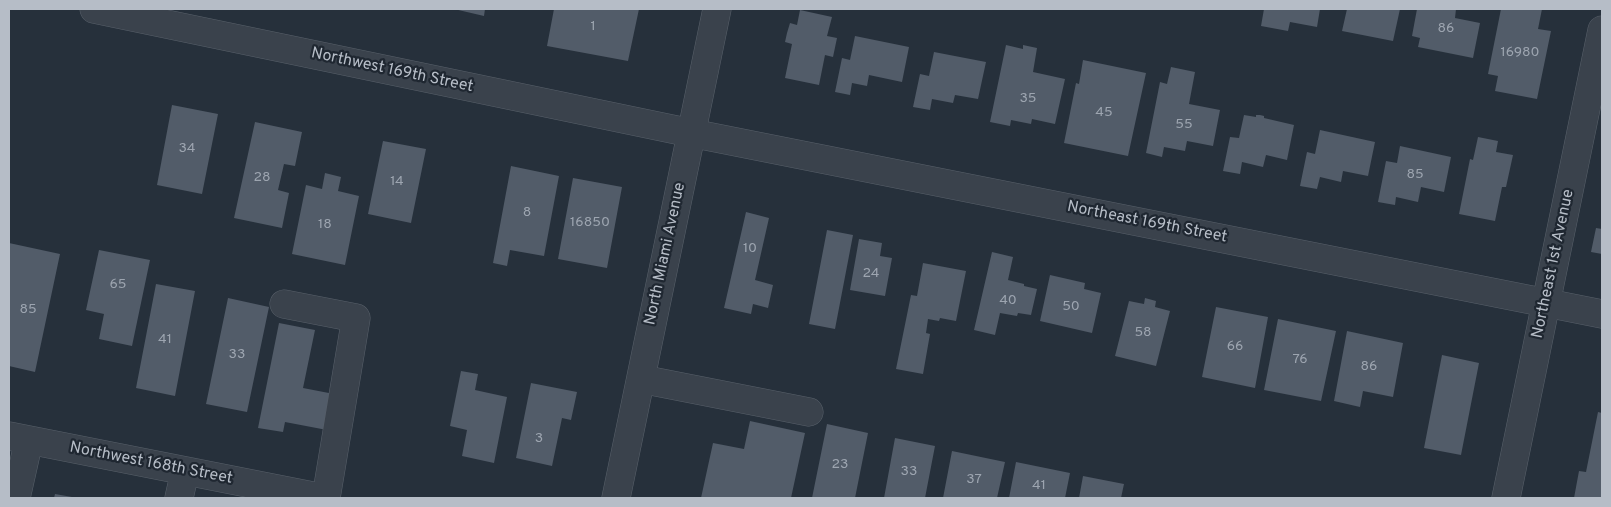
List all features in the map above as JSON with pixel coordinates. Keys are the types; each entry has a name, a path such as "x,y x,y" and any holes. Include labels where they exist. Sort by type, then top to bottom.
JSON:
{"street":[{"name":"Northwest 169th Street","path":"94,9 691,133"},
{"name":"North Miami Avenue","path":"616,498 716,9"},
{"name":"Northeast 1st Avenue","path":"1506,498 1546,303 1595,108 1602,30"},
{"name":"Northeast 169th Street","path":"691,133 1602,314"},
{"path":"284,304 356,318 325,498"},
{"path":"641,379 809,412"},
{"path":"16,498 19,438"},
{"name":"Northwest 168th Street","path":"19,438 325,498"},
{"path":"179,498 185,471"}],"building":[{"path":"454,9 485,9 484,16"},
{"path":"554,9 639,9 628,61 547,46"},
{"path":"1264,9 1320,9 1317,27 1290,22 1288,31 1261,26"},
{"path":"1347,9 1400,9 1393,41 1342,31"},
{"path":"1417,9 1456,9 1455,18 1480,23 1473,58 1418,47 1420,38 1412,36"},
{"path":"1501,9 1542,9 1538,29 1551,31 1537,99 1495,91 1498,76 1488,74"},
{"path":"800,10 832,17 827,36 837,38 833,57 825,55 819,85 785,78 792,44 785,42 790,23 797,25"},
{"path":"855,36 909,47 902,82 869,75 867,86 852,83 850,95 835,92 842,58 850,60"},
{"path":"1006,45 1023,49 1023,45 1037,48 1033,72 1065,79 1055,124 1032,119 1031,124 1011,120 1010,126 990,122"},
{"path":"934,52 986,62 978,99 955,95 953,103 932,99 930,110 913,107 920,74 929,76"},
{"path":"1083,60 1146,73 1128,156 1064,143 1076,83 1079,84"},
{"path":"1171,67 1195,72 1189,104 1220,110 1213,146 1187,141 1185,151 1164,147 1162,157 1146,153 1160,82 1167,84"},
{"path":"172,105 218,114 202,194 157,185"},
{"path":"1244,115 1256,117 1256,115 1260,115 1264,116 1264,118 1294,125 1287,160 1266,155 1263,167 1242,162 1240,174 1223,171 1230,137 1239,138"},
{"path":"255,122 302,132 295,166 284,164 278,190 289,193 282,228 234,218"},
{"path":"1320,130 1375,142 1368,176 1343,171 1341,182 1320,177 1317,189 1300,186 1307,152 1315,154"},
{"path":"1478,137 1498,141 1496,152 1513,155 1506,187 1502,187 1495,221 1459,214 1470,159 1473,160"},
{"path":"383,141 426,149 411,223 368,214"},
{"path":"1400,146 1451,157 1444,192 1421,187 1418,202 1396,197 1395,205 1378,202 1386,161 1397,163"},
{"path":"511,166 559,176 544,256 510,250 507,266 493,263"},
{"path":"325,173 341,177 338,191 359,196 345,265 292,254 306,185 322,189"},
{"path":"573,178 622,187 607,268 558,259"},
{"path":"746,212 769,218 755,280 773,285 768,308 753,304 751,314 724,308"},
{"path":"1596,228 1602,229 1602,254 1591,252"},
{"path":"827,230 853,235 835,329 809,324"},
{"path":"859,239 882,243 880,256 892,258 885,296 850,290"},
{"path":"9,243 60,254 35,372 9,366"},
{"path":"99,250 150,260 132,346 99,339 104,314 86,310"},
{"path":"992,252 1013,257 1008,280 1037,289 1031,315 1018,313 1017,316 1000,313 995,335 974,330"},
{"path":"923,263 966,271 956,321 940,318 939,321 928,319 926,333 930,334 923,374 896,369 911,295 917,296"},
{"path":"1050,275 1085,283 1084,289 1101,293 1092,333 1040,321"},
{"path":"156,284 195,291 175,396 136,388"},
{"path":"228,298 269,307 247,412 206,404"},
{"path":"1145,298 1156,301 1155,307 1170,311 1156,366 1115,356 1129,301 1144,304"},
{"path":"1216,307 1268,317 1255,388 1202,377"},
{"path":"1278,319 1336,331 1321,401 1264,390"},
{"path":"279,323 315,330 303,388 334,394 327,430 285,422 283,432 258,428"},
{"path":"1347,331 1403,343 1393,397 1363,391 1360,407 1334,401"},
{"path":"1442,355 1479,363 1461,455 1424,448"},
{"path":"461,371 478,374 475,390 507,397 494,463 462,456 467,430 450,426"},
{"path":"531,383 577,392 571,420 562,418 552,466 516,458"},
{"path":"1598,412 1602,413 1602,498 1574,498 1579,471 1586,472"},
{"path":"750,421 805,433 791,498 701,498 713,443 744,449"},
{"path":"827,424 868,433 855,498 812,498"},
{"path":"895,438 935,446 925,498 884,498"},
{"path":"952,451 1005,462 997,498 943,498"},
{"path":"1016,462 1070,473 1065,498 1009,498"},
{"path":"1083,476 1124,484 1121,498 1079,498"},
{"path":"55,494 72,497 72,498 54,498"}]}
